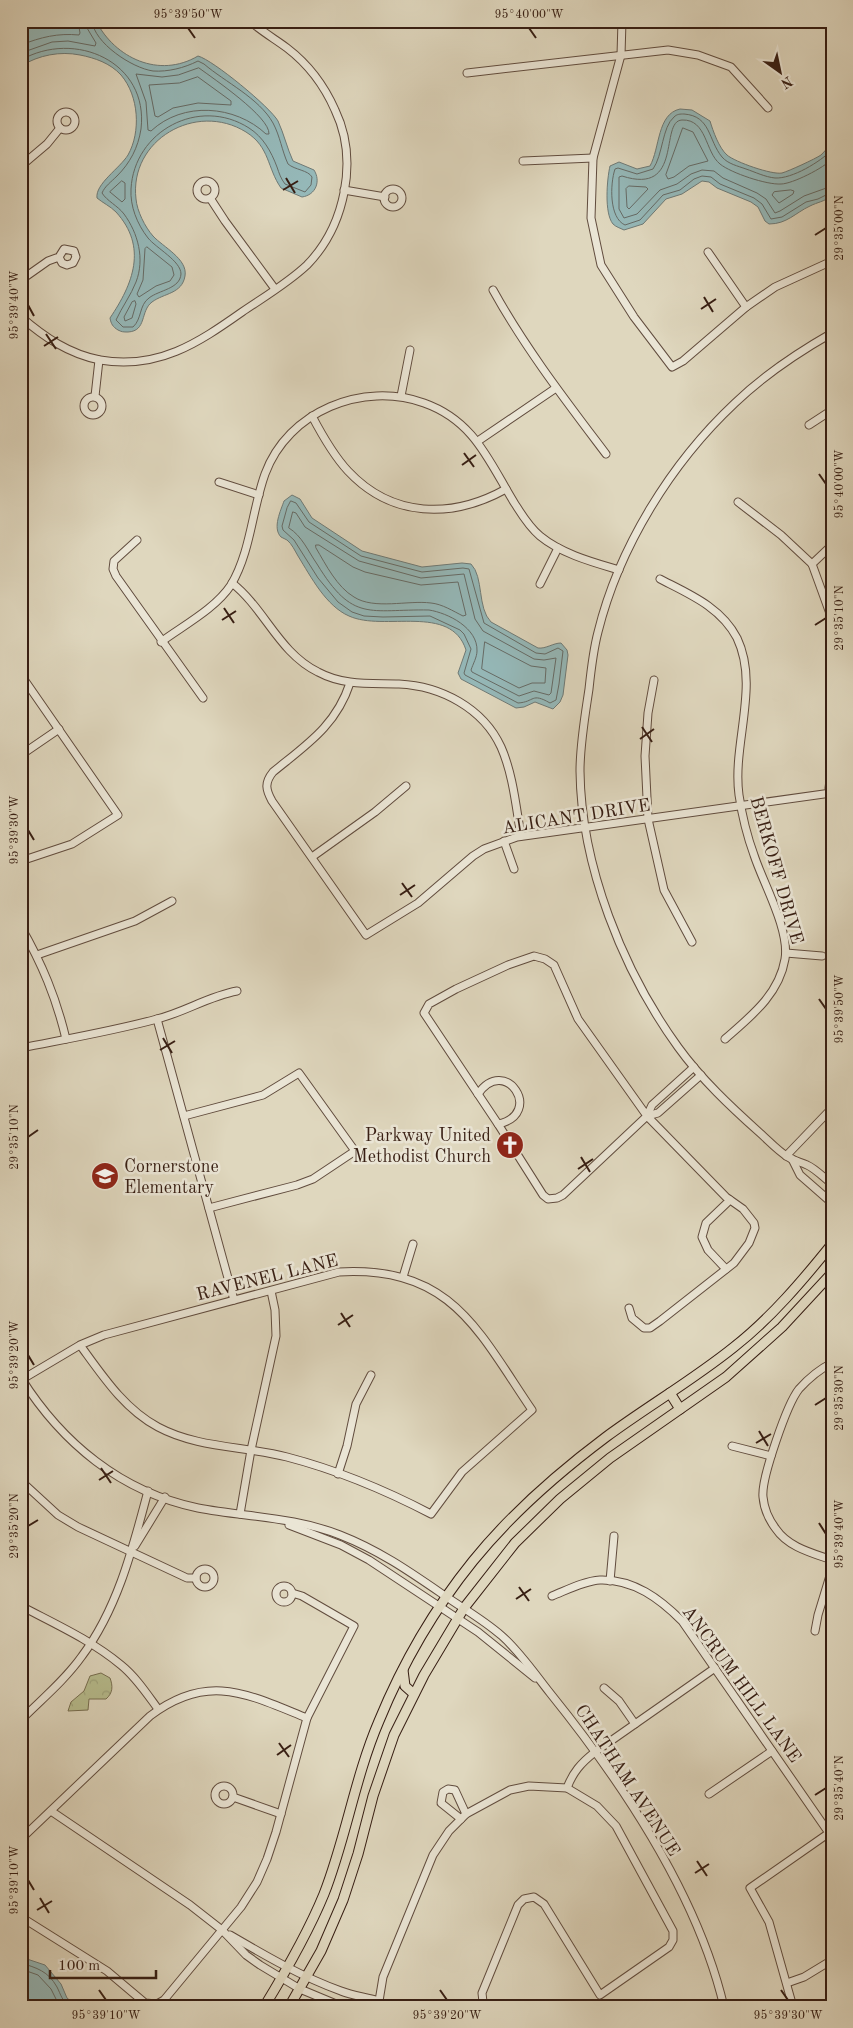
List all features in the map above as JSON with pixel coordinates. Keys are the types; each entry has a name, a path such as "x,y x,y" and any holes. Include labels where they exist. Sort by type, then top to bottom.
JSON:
{"main road":[{"path":"264,2007 287,1967 324,1894 378,1722 402,1670 440,1607 474,1560 513,1517 562,1472 606,1437 737,1345 769,1314 832,1244"},
{"path":"289,2007 321,1951 343,1900 358,1854 373,1796 394,1735 414,1694 456,1618 515,1543 560,1499 610,1458 726,1377 782,1327 832,1273"},
{"path":"769,1314 782,1327"},
{"path":"670,1393 680,1409"},
{"path":"402,1670 405,1686 414,1694"}],"street":[{"path":"21,317 40,333 63,348 99,360 137,360 178,352 208,335 275,289 306,265 325,241 338,216 347,164 342,130 336,112 320,82 299,58 250,21"},
{"path":"622,21 621,55 593,158 591,218 601,265 634,317 672,367 683,361 746,307 775,287 832,261"},
{"path":"467,73 668,50 698,55 731,67 768,108"},
{"path":"21,166 47,144 60,128"},
{"path":"523,161 593,158"},
{"path":"344,190 385,197"},
{"path":"210,198 275,289"},
{"path":"708,252 746,307"},
{"path":"21,280 48,261 59,257"},
{"path":"493,290 512,324 556,388 606,454"},
{"path":"832,333 772,372 719,418 672,475 654,504 620,570 598,630 584,714 580,769 581,794 586,827 593,862 607,911 628,963 667,1031 694,1067 735,1111 789,1158 800,1175 832,1203"},
{"path":"401,396 410,350"},
{"path":"95,396 99,360"},
{"path":"478,441 556,388"},
{"path":"161,642 220,598 232,583 244,555 265,474 275,454 295,430 312,416 327,407 359,397 374,395 401,396 414,399 442,411 467,428 478,441 506,490 530,526 539,535 558,548 590,561 620,570"},
{"path":"809,425 832,410"},
{"path":"312,416 334,453 349,472 368,488 389,500 411,508 426,510 452,509 485,500 506,490"},
{"path":"219,482 259,495"},
{"path":"738,502 781,535 812,564 832,619"},
{"path":"137,540 114,561 113,569 161,642 202,698"},
{"path":"812,564 832,545"},
{"path":"540,584 558,548"},
{"name":"BERKOFF DRIVE","path":"660,579 698,598 716,611 732,629 742,650 746,685 738,755 741,805 753,854 778,918 786,953 782,971 769,997 752,1016 725,1039"},
{"path":"232,583 247,595 280,640 296,658 322,674 350,683 418,686 450,697 477,716 495,736 505,759 521,836"},
{"path":"21,675 118,815 72,844 21,861"},
{"path":"654,680 648,713 645,756 648,818 664,890 692,942"},
{"path":"350,683 340,707 326,727 267,779 268,793 312,857 375,812 406,786"},
{"path":"21,755 59,729"},
{"path":"831,794 829,788 832,765"},
{"name":"ALICANT DRIVE","path":"312,857 366,935 398,917 423,899 473,856 504,841 521,836 831,794"},
{"path":"504,841 514,869"},
{"path":"37,955 126,924 172,901"},
{"path":"21,927 52,987 66,1039"},
{"path":"786,953 822,956"},
{"path":"629,1308 632,1318 644,1328 650,1328 734,1263 749,1243 755,1228 754,1223 743,1209 730,1200 647,1116 578,1019 554,965 545,959 534,956 500,969 456,989 429,1004 424,1013 543,1195 548,1199 557,1198 563,1194 647,1116 652,1106 694,1067"},
{"path":"21,1048 158,1019 187,1009 220,994 237,991"},
{"path":"158,1019 234,1300"},
{"path":"184,1116 263,1095 299,1073 355,1151 313,1179 209,1208"},
{"path":"647,1116 658,1113 701,1075"},
{"path":"478,1094 483,1086 498,1080 514,1086 520,1102 518,1110 514,1117 507,1122 498,1124"},
{"path":"789,1158 832,1108"},
{"path":"789,1158 809,1165 832,1184"},
{"path":"726,1269 708,1250 702,1237 706,1223 730,1200"},
{"path":"403,1277 413,1244"},
{"name":"RAVENEL LANE","path":"22,1379 80,1345 104,1335 234,1300 339,1272 376,1272 403,1277 427,1287 466,1316 532,1410 462,1472 431,1514 392,1494 338,1474"},
{"path":"240,1514 251,1450 276,1336 275,1310 270,1291"},
{"path":"80,1345 122,1399 138,1414 157,1426 191,1440 286,1457 338,1474 347,1446 356,1404 371,1375"},
{"path":"832,1363 819,1371 799,1390 793,1400 771,1456 763,1486 765,1508 776,1530 796,1546 832,1560"},
{"name":"CHATHAM AVENUE","path":"22,1379 58,1428 78,1448 105,1468 148,1491 197,1507 308,1524 364,1545 395,1561 502,1636 544,1685 594,1752 644,1826 671,1873 697,1928 714,1970 724,2007"},
{"path":"732,1446 771,1456"},
{"path":"21,1481 58,1515 78,1527 187,1578 196,1578"},
{"path":"21,1720 63,1679 90,1644 107,1614 131,1553 148,1491"},
{"path":"131,1553 165,1497"},
{"name":"CHATHAM AVENUE","path":"279,1521 341,1545 369,1560 478,1632 544,1685"},
{"path":"610,1581 614,1536"},
{"path":"816,1631 818,1614 832,1570"},
{"name":"ANCRUM HILL LANE","path":"552,1596 599,1580 632,1585 663,1602 682,1621 829,1833 750,1888 769,1922 787,1983"},
{"path":"21,1917 107,1971 145,2003 152,2005 164,2000 241,1907 256,1882 267,1859 281,1814 307,1718 354,1626 302,1596 292,1593"},
{"path":"21,1606 90,1644 128,1671 158,1710"},
{"path":"567,1788 572,1776 581,1764 594,1752 715,1668"},
{"path":"604,1688 618,1700 635,1724"},
{"path":"21,1839 168,1702 187,1694 211,1690 234,1692 307,1718"},
{"path":"709,1794 772,1751"},
{"path":"379,2004 383,1977 433,1855 449,1831 464,1816 510,1790 530,1786 567,1788 597,1806 616,1826 673,1931 673,1940 669,1947 600,1995 544,1904 534,1897 524,1899 518,1905 482,1993 483,2002 487,2007"},
{"path":"234,1798 281,1814"},
{"path":"51,1810 190,1905 222,1930 246,1955 281,1978 300,1989 336,2004 355,2007"},
{"path":"222,1930 307,1977 344,1992 364,1996 379,2004"},
{"path":"793,2007 787,1983 804,1977 832,1960"},
{"path":"364,2007 379,2004"}],"green space":[{"path":"101,1673 110,1678 111,1681 112,1689 108,1697 106,1699 89,1699 88,1710 68,1711 71,1702 84,1691 90,1676"}],"water":[{"path":"21,21 96,21 114,45 140,61 154,65 183,63 198,56 205,59 241,85 273,114 278,121 293,161 314,170 317,179 316,187 307,196 302,197 281,188 260,144 246,132 227,124 207,121 187,124 170,132 155,144 143,159 137,178 136,199 140,214 147,228 183,264 185,276 183,282 176,290 157,299 148,306 138,328 128,332 118,330 112,325 110,318 130,279 134,265 134,252 132,239 126,225 116,212 97,198 97,193 104,182 128,155 132,146 135,136 136,114 132,93 117,71 102,62 86,56 65,53 50,55 35,59 21,66"},
{"path":"680,109 692,110 710,121 719,144 731,158 770,172 782,173 802,165 821,155 832,144 832,196 786,220 769,224 765,221 758,207 751,202 717,188 709,182 702,181 682,194 666,199 643,224 624,230 617,227 610,219 607,204 610,166 619,162 637,169 650,166 663,124 667,117"},
{"path":"292,495 300,499 312,518 362,551 422,567 462,563 471,564 478,577 484,609 491,622 538,648 561,643 567,650 563,695 560,702 553,709 535,702 516,708 461,679 458,673 466,650 458,636 446,627 415,621 363,620 349,616 333,605 308,573 292,546 278,533 277,524 281,509 284,501"},
{"path":"21,1957 45,1965 61,1984 67,1998 78,2007 21,2007"}],"place":[{"name":"Parkway United Methodist Church","path":"510,1145"},
{"name":"Cornerstone Elementary","path":"105,1176"}]}
